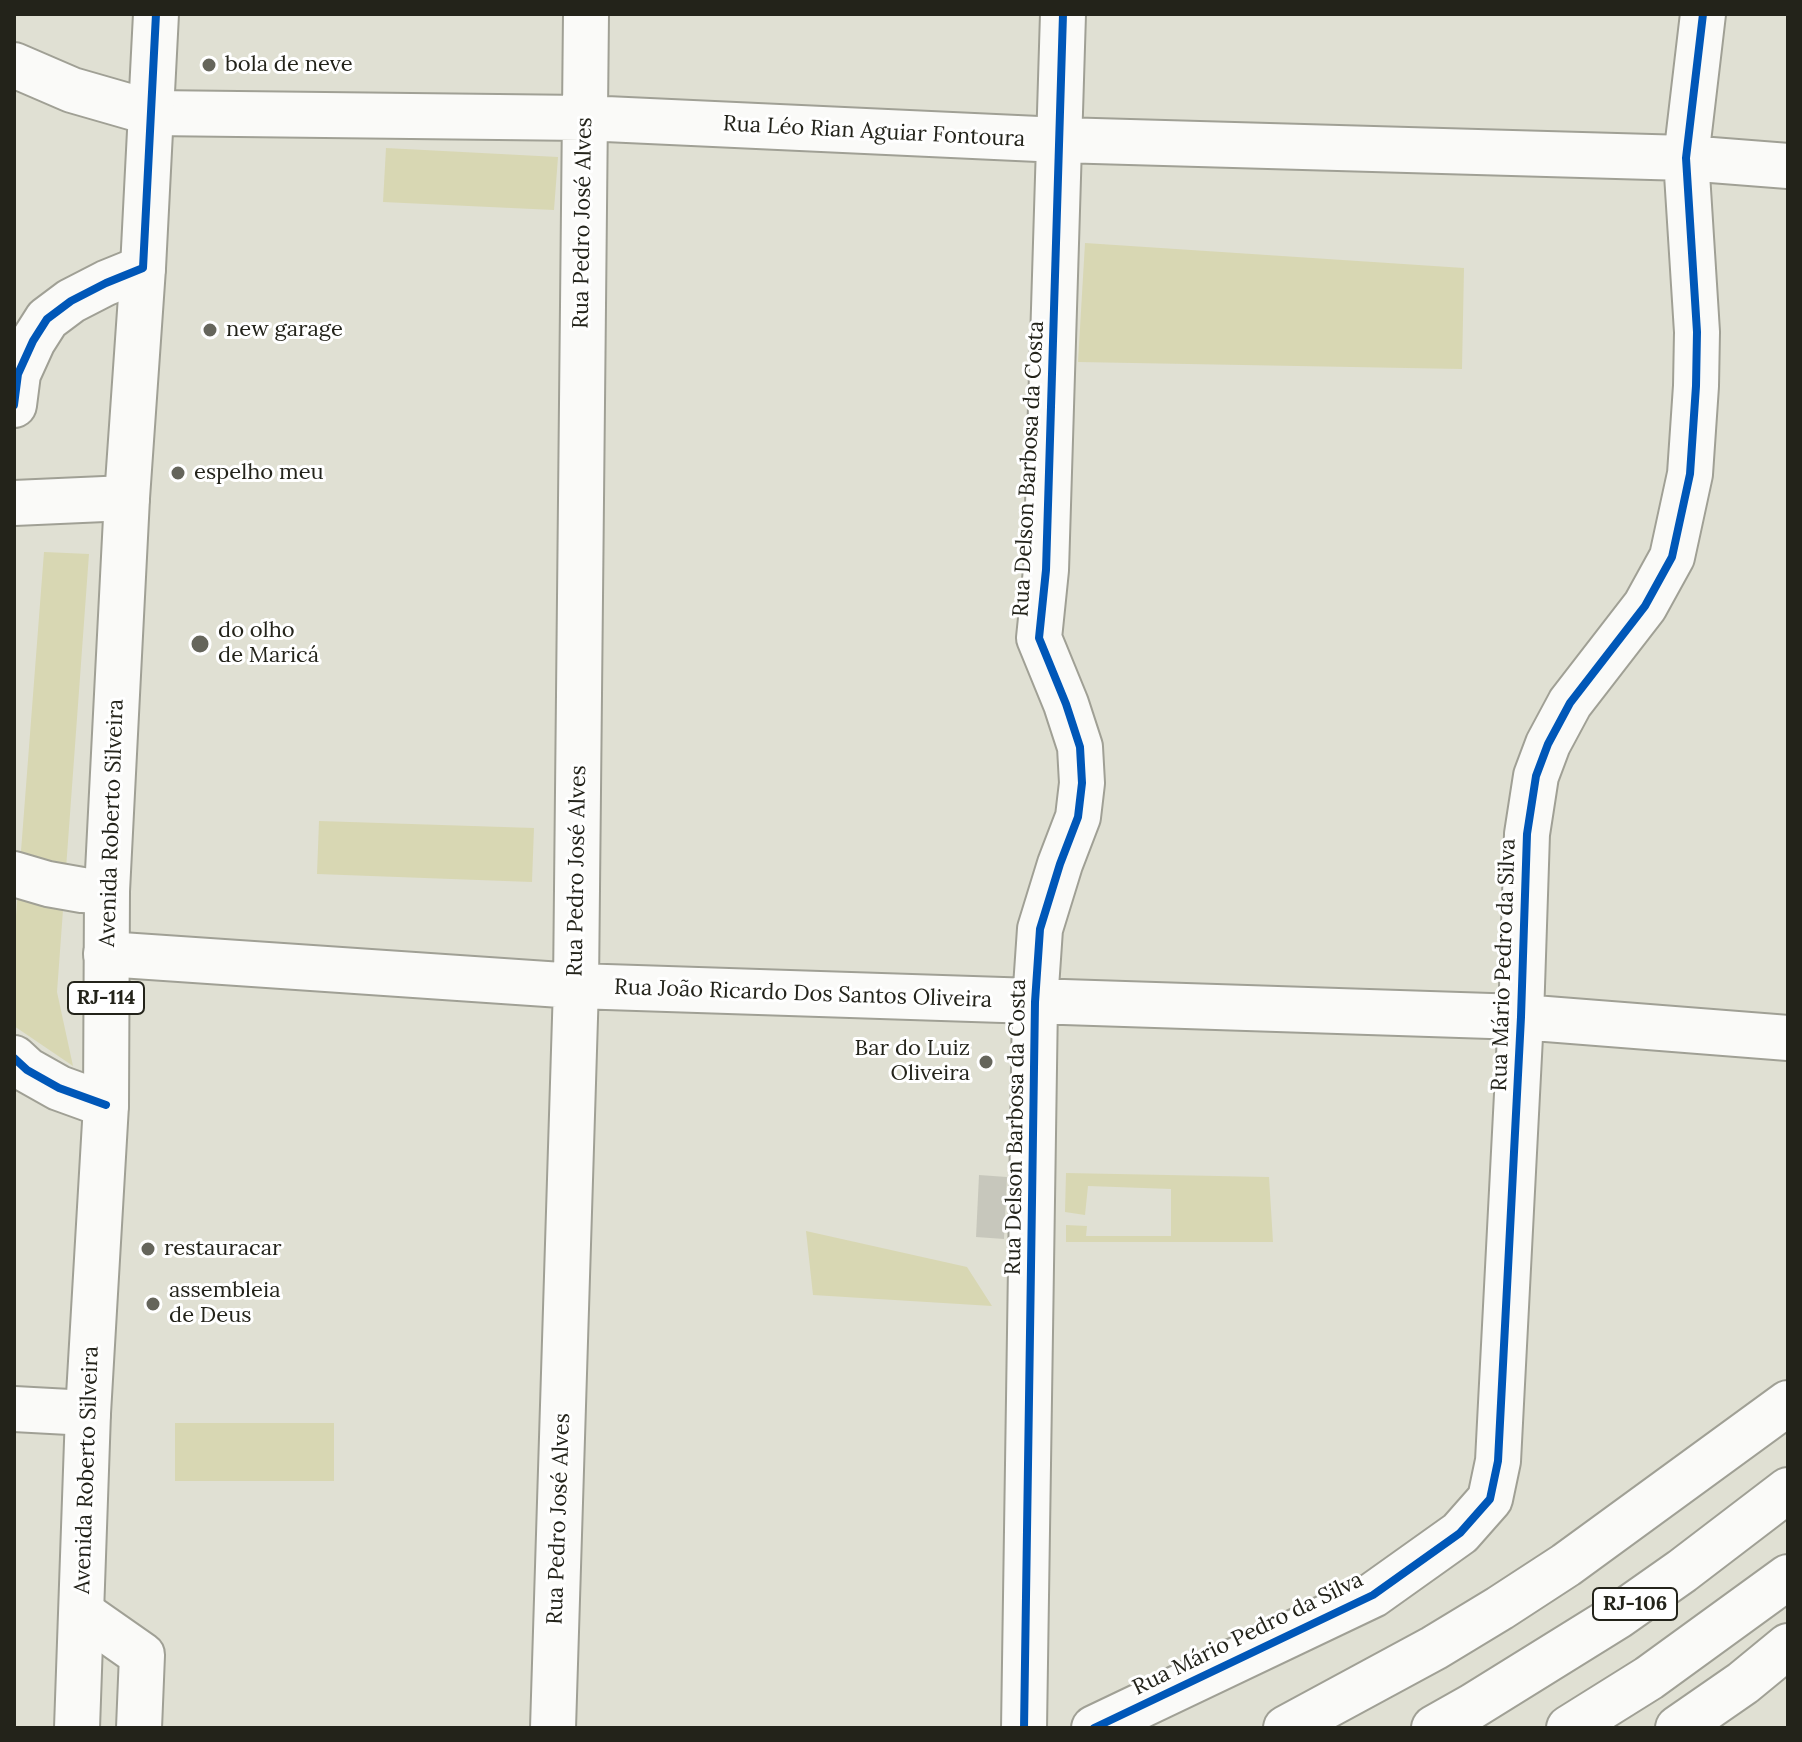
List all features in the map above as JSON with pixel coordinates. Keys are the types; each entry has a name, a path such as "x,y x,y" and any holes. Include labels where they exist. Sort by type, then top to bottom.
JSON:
{"main road":[{"name":"Avenida Roberto Silveira","path":"77,1728 88,1413 106,1105 107,891 156,14"},
{"name":"Rua Pedro José Alves","path":"553,1728 576,986 586,14"},
{"name":"Rua Delson Barbosa da Costa","path":"1024,1728 1035,1002 1040,929 1078,817 1082,783 1080,747 1039,638 1046,570 1063,14"},
{"name":"Rua Mário Pedro da Silva","path":"1094,1728 1373,1595 1460,1533 1490,1499 1498,1461 1521,1017 1527,834 1536,776 1548,744 1570,703 1645,606 1672,557 1690,474 1697,332 1686,158 1703,14"},
{"name":"Rua Léo Rian Aguiar Fontoura","path":"14,65 72,90 152,113 584,118 1060,140 1686,158 1788,166"},
{"path":"14,405 18,374 47,319 71,301 143,268"},
{"path":"14,503 127,498"},
{"path":"14,874 48,884 107,891"},
{"name":"Rua João Ricardo Dos Santos Oliveira","path":"106,954 576,986 1521,1017 1788,1038"},
{"path":"14,1058 27,1070 59,1088 106,1105"},
{"path":"1286,1728 1434,1648 1500,1608 1566,1565 1788,1403"},
{"path":"14,1409 88,1413"},
{"name":"RJ-106","path":"1434,1728 1618,1616 1788,1490"},
{"name":"RJ-106","path":"1569,1728 1649,1678 1788,1577"},
{"path":"82,1613 142,1655 139,1728"},
{"path":"1678,1728 1743,1683 1788,1646"}],"green space":[{"path":"386,148 558,157 554,210 383,202"},
{"path":"1085,243 1464,268 1462,369 1078,362"},
{"path":"44,552 89,554 57,992 73,1066 14,1026 14,942"},
{"path":"319,821 534,828 532,882 317,874"},
{"path":"1066,1173 1269,1177 1273,1242 1066,1242 1066,1225 1087,1226 1086,1236 1171,1236 1171,1189 1088,1186 1085,1215 1065,1212"},
{"path":"806,1231 967,1267 992,1306 813,1295"},
{"path":"175,1423 334,1423 334,1481 175,1481"}],"building":[{"path":"979,1175 1007,1177 1004,1239 976,1237"}],"cycle path":[{"path":"14,405 18,374 47,319 71,301 143,268 156,14"},
{"path":"1024,1728 1035,1002 1040,929 1078,817 1082,783 1080,747 1039,638 1046,570 1063,14"},
{"path":"1094,1728 1373,1595 1460,1533 1490,1499 1498,1461 1521,1017 1527,834 1536,776 1548,744 1570,703 1645,606 1672,557 1690,474 1697,332 1686,158 1703,14"},
{"path":"14,1058 27,1070 59,1088 106,1105"}],"place":[{"name":"bola de neve","path":"209,65"},
{"name":"new garage","path":"210,330"},
{"name":"espelho meu","path":"178,473"},
{"name":"do olho de Maricá","path":"200,644"},
{"name":"Bar do Luiz Oliveira","path":"986,1062"},
{"name":"restauracar","path":"148,1249"},
{"name":"assembleia de Deus","path":"153,1304"}]}
